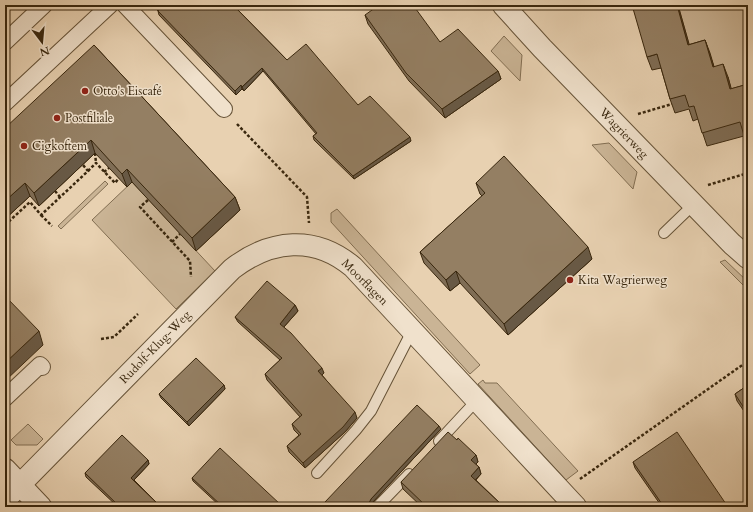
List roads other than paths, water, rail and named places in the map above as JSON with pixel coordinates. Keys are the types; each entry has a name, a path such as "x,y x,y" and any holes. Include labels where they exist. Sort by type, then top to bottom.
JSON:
{"street":[{"path":"5,42 44,5"},
{"path":"5,103 110,5"},
{"path":"125,5 224,109"},
{"name":"Wagrierweg","path":"503,5 612,121 732,244 748,258"},
{"name":"Rudolf-Klug-Weg","path":"5,500 232,269 243,260 274,248 294,244 310,245"},
{"name":"Moorflagen","path":"310,245 342,258 353,267 569,500"},
{"path":"5,398 23,373 40,365 42,367"},
{"path":"5,469 41,507"}],"lane":[{"path":"664,233 691,202"},
{"path":"317,473 371,411 412,331"},
{"path":"434,446 477,400"},
{"path":"377,507 413,469"}],"place":[{"name":"Otto's Eiscafé","path":"85,91"},
{"name":"Postfiliale","path":"57,118"},
{"name":"Cigkoftem","path":"24,146"},
{"name":"Kita Wagrierweg","path":"570,280"}]}
